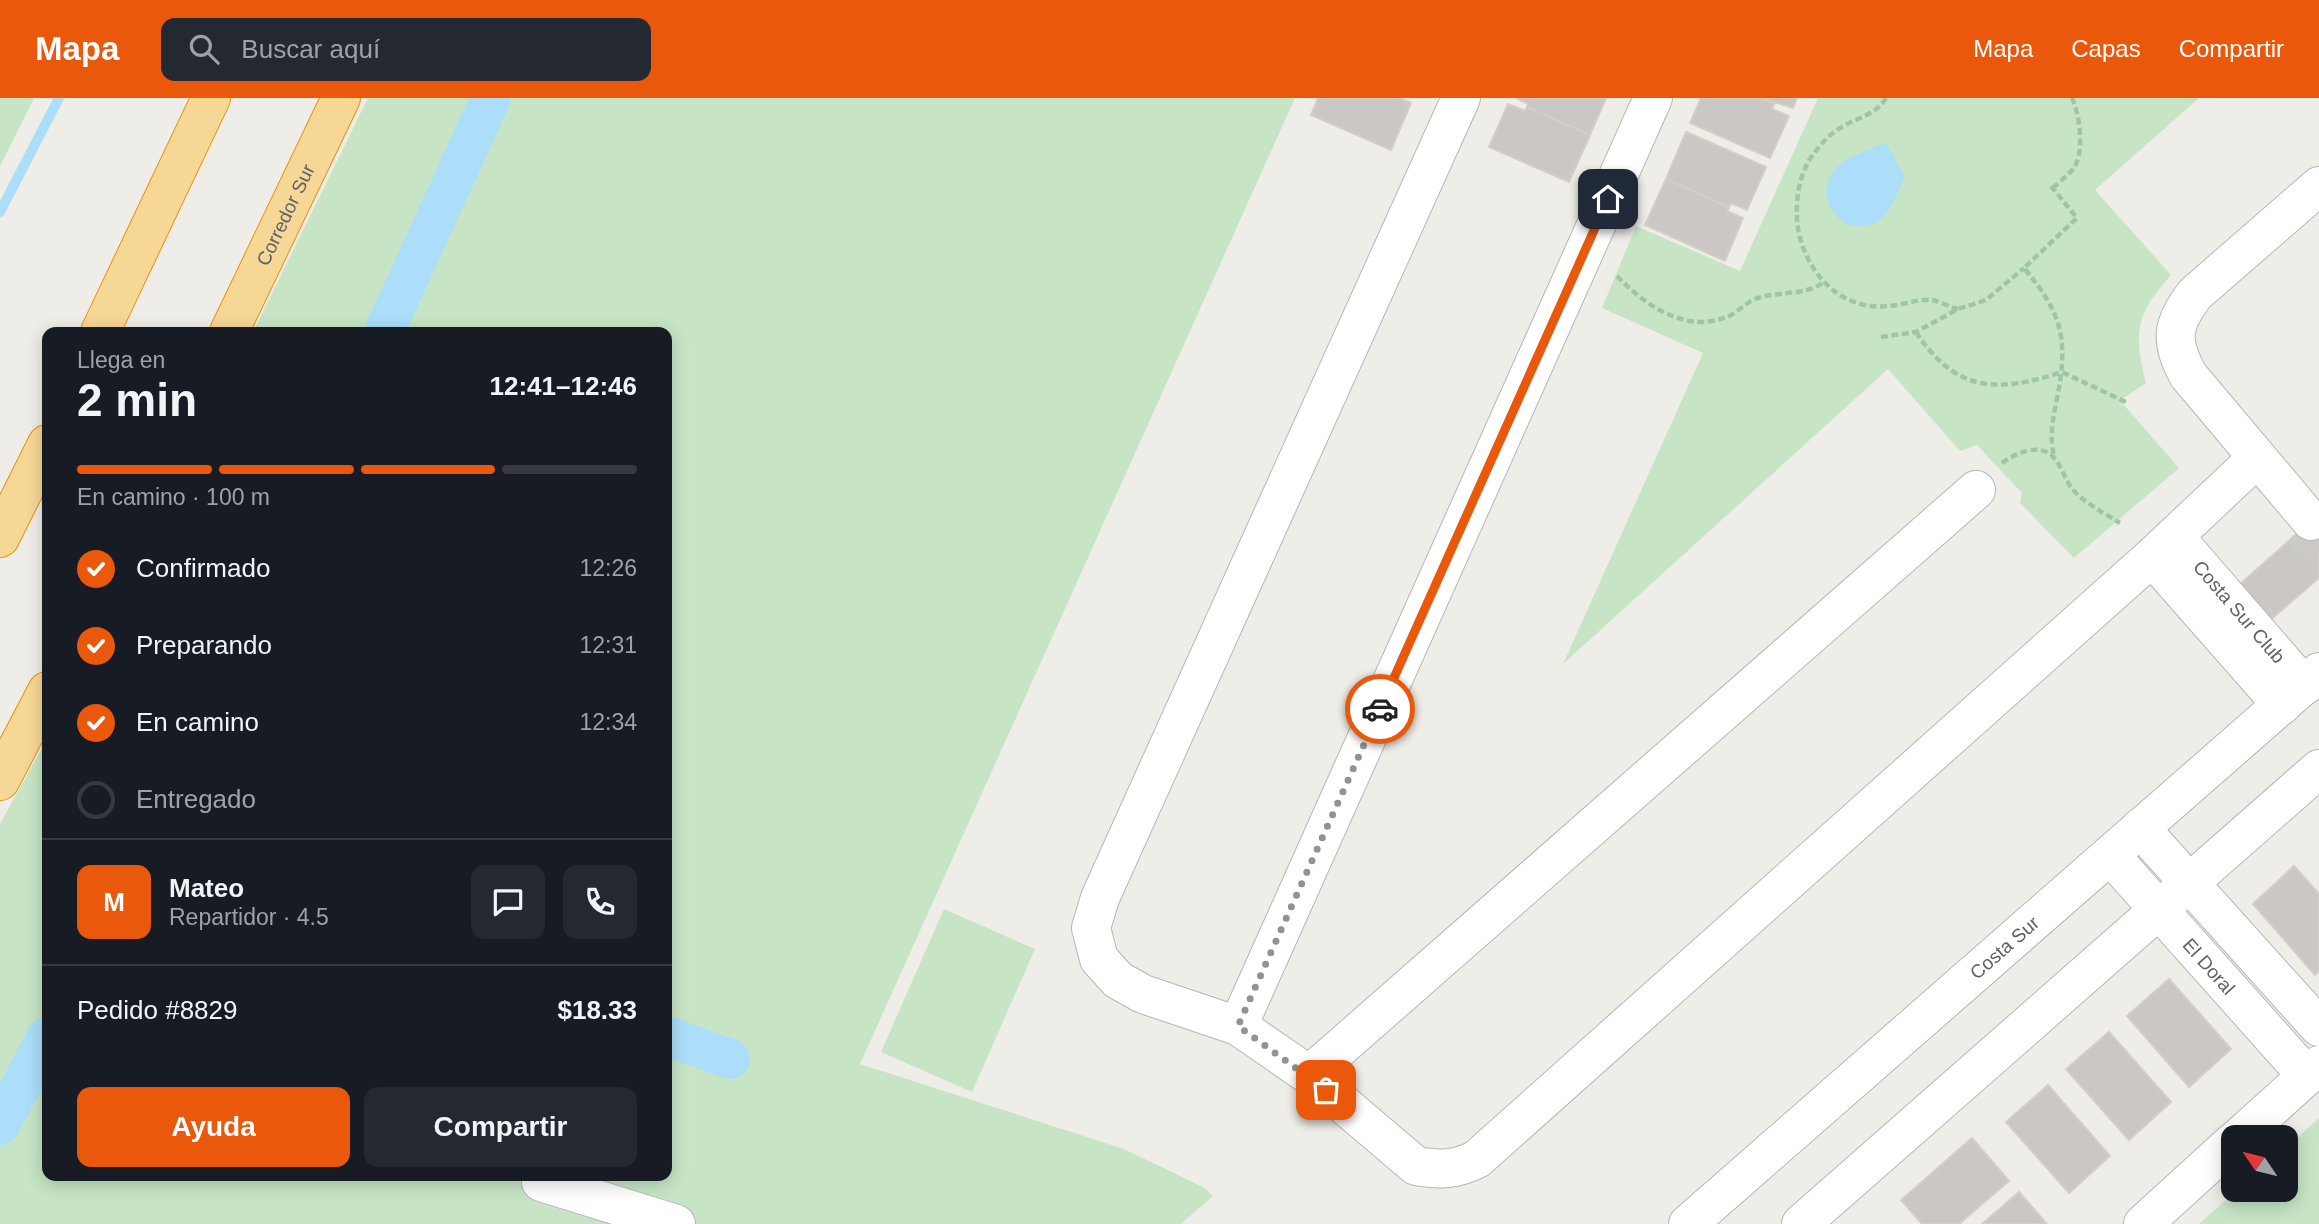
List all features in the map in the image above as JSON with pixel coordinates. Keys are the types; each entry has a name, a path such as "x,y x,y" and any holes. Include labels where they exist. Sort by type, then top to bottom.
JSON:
{"highway":[{"path":"102,327 211,98"},
{"name":"Corredor Sur","path":"231,327 341,98"},
{"path":"0,538 42,454"},
{"path":"0,781 42,701"}],"street":[{"path":"1461,98 1100,898 1091,929 1099,959 1118,980 1143,995 1238,1026 1309,1075 1416,1166 1437,1170 1459,1169 1478,1159 2163,547 2251,464"},
{"path":"1238,1026 1653,98"},
{"path":"2306,526 2251,464 2188,375 2177,355 2174,334 2181,313 2195,294 2319,186"},
{"path":"1309,1075 1986,479"},
{"name":"Costa Sur Club","path":"2163,547 2302,687"},
{"name":"Costa Sur","path":"1688,1224 2302,687"},
{"path":"1801,1224 2319,769"},
{"path":"2140,828 2319,1027"},
{"name":"El Doral","path":"2110,855 2313,1071"},
{"path":"2253,1125 2313,1071"},
{"path":"2143,1224 2221,1153"},
{"path":"541,1182 676,1224"}],"path":[{"path":"1886,98 1880,108 1825,138 1808,161 1795,215 1812,270 1850,302 1868,307 1931,300 1958,309"},
{"path":"1881,337 1916,332 1958,309 1986,300 2077,218 2052,187 2075,167 2079,148 2079,126 2072,98"},
{"path":"1609,268 1655,308 1672,318 1702,320 1729,316 1755,298 1813,291 1824,282"},
{"path":"2024,268 2047,295 2064,344 2062,372 2049,438 2054,456 2073,489 2090,506 2120,523"},
{"path":"1916,332 1930,353 1952,373 1976,384 2009,386 2062,372 2126,402"},
{"path":"1986,479 2018,452 2041,451 2054,456"}],"green space":[{"path":"0,98 34,98 0,166"},
{"path":"368,98 1295,98 860,1064 1124,1149 1203,1187 1213,1196 1181,1224 0,1224 0,824 42,748 42,1181 672,1181 672,327 255,327"},
{"path":"1818,98 2199,98 2095,190 2171,275 2150,301 2140,325 2140,351 2146,383 2124,398 2123,404 2179,468 2074,558 2020,503 2022,493 1977,445 1960,451 1888,369 1563,664 1703,353 1602,308 1636,226 1740,271"},
{"path":"944,909 1035,949 972,1092 881,1052"},
{"path":"2319,1118 2319,1224 2199,1224 2224,1202 2298,1202 2298,1137"}],"water":[{"path":"1885,142 1905,176 1892,205 1881,219 1868,226 1845,222 1835,214 1829,204 1829,179 1841,163"}],"building":[{"path":"1318,98 1399,98 1411,103 1391,150 1311,115"},
{"path":"1516,98 1606,98 1590,135 1527,107 1528,104"},
{"path":"1701,98 1761,98 1774,104 1772,109 1789,116 1770,158 1690,123"},
{"path":"1761,98 1797,98 1793,108"},
{"path":"1508,104 1525,111 1527,107 1590,135 1569,182 1489,147"},
{"path":"1686,132 1766,167 1747,210 1731,203 1729,207 1666,179"},
{"path":"1666,179 1729,207 1727,211 1743,218 1725,261 1645,225"},
{"path":"2319,514 2319,578 2270,620 2239,585"},
{"path":"2294,866 2319,894 2319,971 2315,975 2253,904"},
{"path":"2169,979 2231,1049 2189,1087 2127,1016"},
{"path":"2109,1032 2171,1102 2129,1140 2066,1069"},
{"path":"2048,1085 2110,1156 2069,1193 2006,1122"},
{"path":"1972,1138 2009,1181 1959,1224 1922,1224 1901,1200"},
{"path":"2019,1192 2047,1224 1982,1224"}],"waterway":[{"path":"0,212 59,98"},
{"path":"386,327 491,98"},
{"path":"672,1038 730,1059"},
{"path":"0,1125 42,1046"}],"tunnel":[{"path":"2301,530 2319,551"}],"way so far":[{"path":"1326,1090 1309,1075 1238,1026 1380,709"}],"route":[{"path":"1380,709 1608,199"}]}
